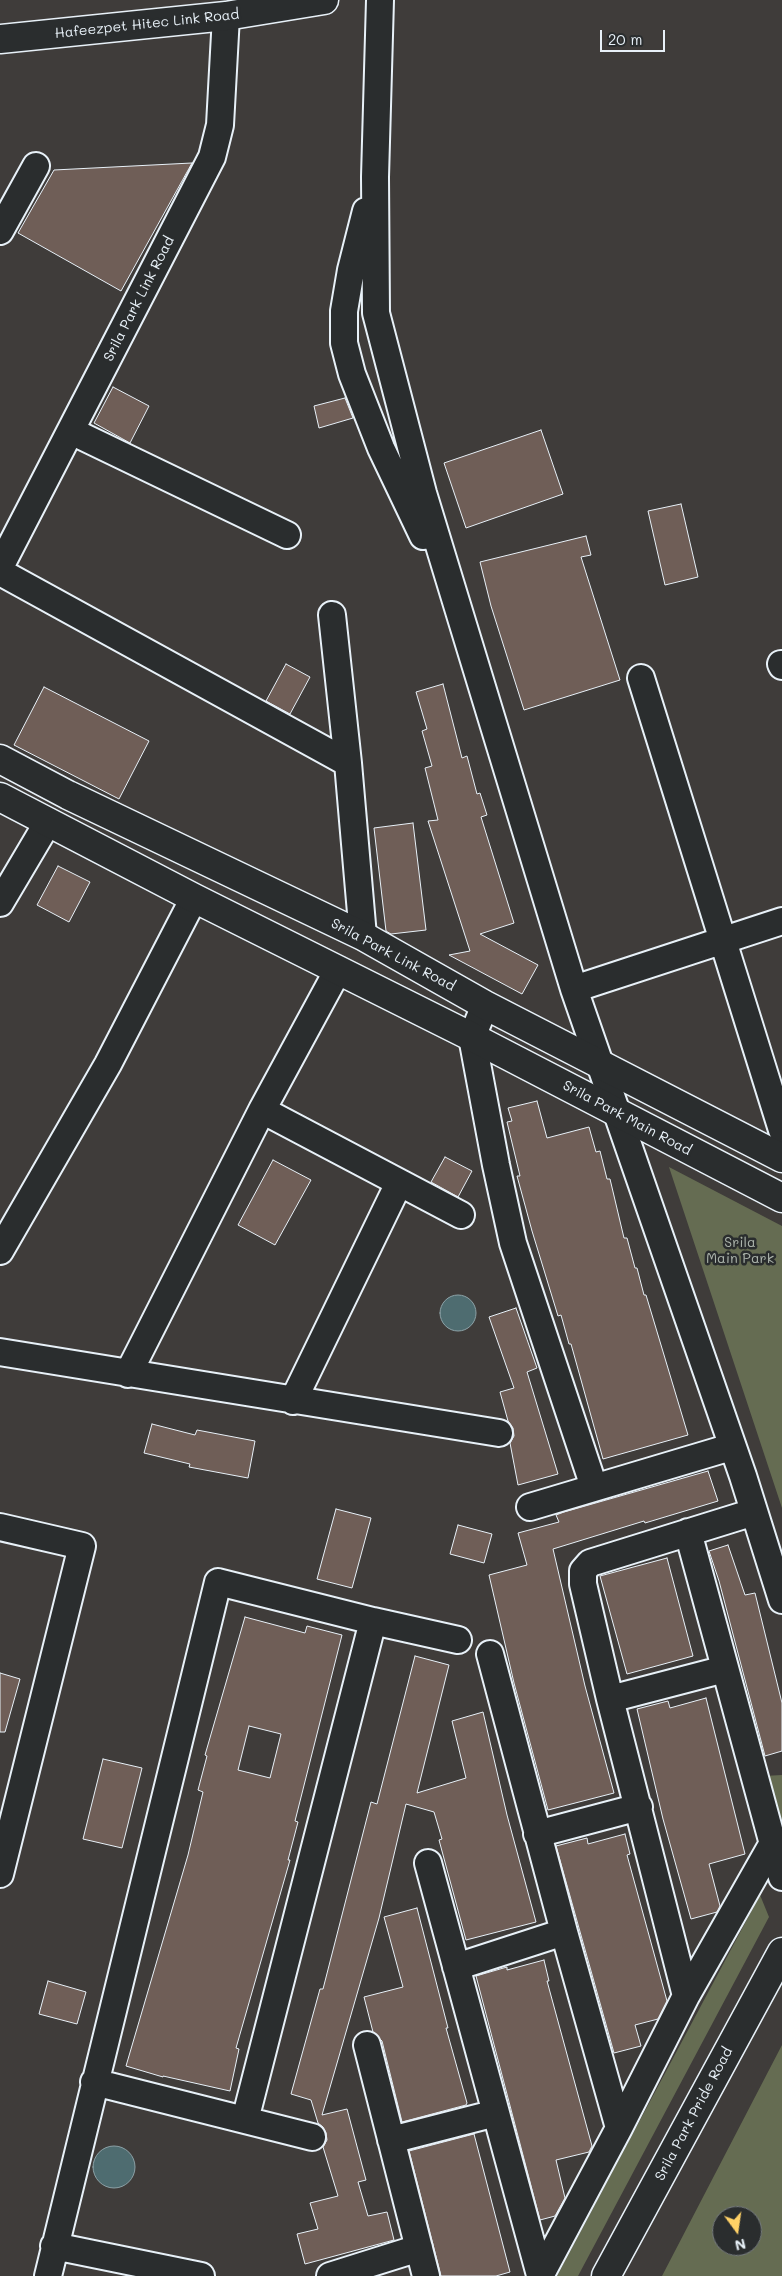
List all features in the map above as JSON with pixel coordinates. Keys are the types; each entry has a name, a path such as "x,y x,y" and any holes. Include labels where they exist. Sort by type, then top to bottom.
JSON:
{"street":[{"name":"Hafeezpet Hitec Link Road","path":"0,39 226,16 324,0"},
{"path":"380,0 375,177 376,313 423,493 574,989 754,1512 782,1600"},
{"name":"Srila Park Link Road","path":"0,567 212,157 220,125 226,16"},
{"path":"0,231 36,166"},
{"path":"375,177 351,270 344,311 344,343 352,374 381,448 462,620"},
{"path":"71,431 287,535"},
{"path":"0,572 348,763"},
{"path":"332,615 348,763 363,936"},
{"path":"641,678 782,1130"},
{"name":"Srila Park Link Road","path":"0,759 68,795 363,936 485,1005 782,1158"},
{"path":"0,797 194,898 472,1037"},
{"path":"0,903 48,822"},
{"path":"0,1250 108,1064 194,898"},
{"path":"574,989 782,921"},
{"path":"128,1374 262,1110 338,970"},
{"path":"485,1005 472,1037 496,1166 513,1243 594,1487"},
{"name":"Srila Park Main Road","path":"472,1037 782,1198"},
{"path":"262,1110 461,1215"},
{"path":"293,1400 399,1183"},
{"path":"0,1352 499,1433"},
{"path":"530,1507 731,1447"},
{"path":"686,1996 610,1699 583,1584 583,1571 590,1562 754,1512"},
{"path":"0,1527 82,1546 0,1874"},
{"path":"688,1532 782,1877"},
{"path":"48,2276 218,1582 458,1640"},
{"path":"245,2120 373,1621"},
{"path":"490,1654 537,1834 619,2128"},
{"path":"610,1699 725,1670"},
{"path":"537,1834 639,1807"},
{"path":"540,2276 619,2128 686,1996 772,1843"},
{"path":"428,1863 540,2276"},
{"path":"456,1967 564,1932"},
{"name":"Srila Park Pride Road","path":"606,2276 782,1952"},
{"path":"367,2045 426,2276"},
{"path":"94,2082 312,2138"},
{"path":"391,2140 496,2113"},
{"path":"54,2246 201,2276"},
{"path":"330,2276 419,2248"}],"green space":[{"name":"Srila Main Park","path":"669,1167 782,1226 782,1508"},
{"path":"782,1775 782,1841 764,1776"},
{"path":"760,1895 769,1917 578,2276 557,2276"},
{"path":"782,2045 782,2276 662,2276"}],"water":[{"path":"458,1295 465,1296 471,1300 475,1306 475,1320 471,1326 465,1330 458,1331 451,1330 445,1326 441,1320 440,1313 441,1306 445,1300 451,1296"},
{"path":"110,2146 118,2146 129,2152 135,2167 129,2182 118,2188 110,2188 99,2182 93,2171 93,2163 99,2152"}],"building":[{"path":"192,163 121,291 18,233 54,170"},
{"path":"113,387 149,406 130,443 94,423"},
{"path":"345,398 353,418 319,428 314,406"},
{"path":"541,430 563,494 466,528 444,463"},
{"path":"681,504 698,577 665,585 648,511"},
{"path":"586,536 591,555 581,557 620,680 524,710 491,606 480,562"},
{"path":"286,664 310,677 290,714 266,701"},
{"path":"443,684 462,758 467,756 477,794 480,793 487,815 481,817 514,923 480,934 538,965 522,994 449,955 470,951 428,821 438,820 425,768 432,766 422,731 427,729 416,692"},
{"path":"44,687 149,741 119,799 14,745"},
{"path":"413,823 426,930 391,934 386,931 374,828"},
{"path":"58,866 90,882 69,922 37,905"},
{"path":"537,1101 547,1138 589,1127 596,1152 600,1151 607,1179 610,1179 624,1238 627,1238 644,1295 646,1295 688,1435 603,1459 571,1344 569,1344 561,1315 558,1316 532,1231 517,1176 520,1176 507,1122 512,1121 508,1108"},
{"path":"445,1157 472,1171 458,1197 431,1182"},
{"path":"273,1160 311,1180 275,1245 238,1225"},
{"path":"516,1308 537,1368 527,1372 558,1474 518,1485 510,1443 514,1436 513,1428 508,1421 500,1392 514,1388 489,1317"},
{"path":"152,1424 195,1435 197,1430 255,1441 248,1478 189,1467 190,1464 144,1453"},
{"path":"708,1471 718,1501 553,1549 585,1686 614,1793 548,1810 514,1683 489,1575 527,1565 518,1533 559,1522 556,1515 564,1512"},
{"path":"336,1509 371,1518 352,1588 317,1579"},
{"path":"458,1525 492,1534 484,1563 450,1554"},
{"path":"728,1545 745,1595 755,1593 782,1703 782,1751 765,1756 719,1581 709,1551"},
{"path":"667,1558 693,1656 627,1674 600,1576"},
{"path":"245,1617 305,1633 307,1626 342,1635 295,1821 298,1822 288,1860 290,1860 236,2048 239,2049 230,2091 163,2077 126,2066 188,1855 203,1792 198,1790 207,1756 205,1755","holes":["249,1726 281,1734 270,1778 238,1770"]},
{"path":"415,1656 449,1665 417,1793 466,1778 452,1721 483,1712 507,1815 536,1922 466,1940 439,1840 442,1839 434,1812 406,1804 379,1918 322,2115 347,2109 366,2180 358,2182 368,2216 387,2212 394,2240 305,2264 297,2234 318,2229 310,2203 338,2196 323,2147 327,2140 326,2133 318,2123 311,2100 291,2094 320,1989 323,1989 371,1802 377,1804"},
{"path":"0,1673 20,1679 5,1732 0,1732"},
{"path":"706,1698 745,1854 709,1864 720,1906 717,1912 691,1919 663,1819 637,1709 668,1701 670,1708"},
{"path":"103,1759 142,1768 122,1848 83,1839"},
{"path":"625,1834 630,1854 627,1855 667,2001 658,2019 635,2025 641,2046 614,2053 556,1846 587,1838 588,1844"},
{"path":"417,1908 448,2028 446,2028 467,2103 466,2105 402,2122 382,2041 373,2032 364,1997 403,1987 384,1917"},
{"path":"544,1960 549,1981 547,1981 592,2146 589,2152 556,2160 565,2198 555,2216 540,2220 476,1976 507,1967 507,1970"},
{"path":"48,1981 86,1992 77,2024 39,2014"},
{"path":"474,2134 510,2272 496,2276 441,2276 409,2151"}]}
